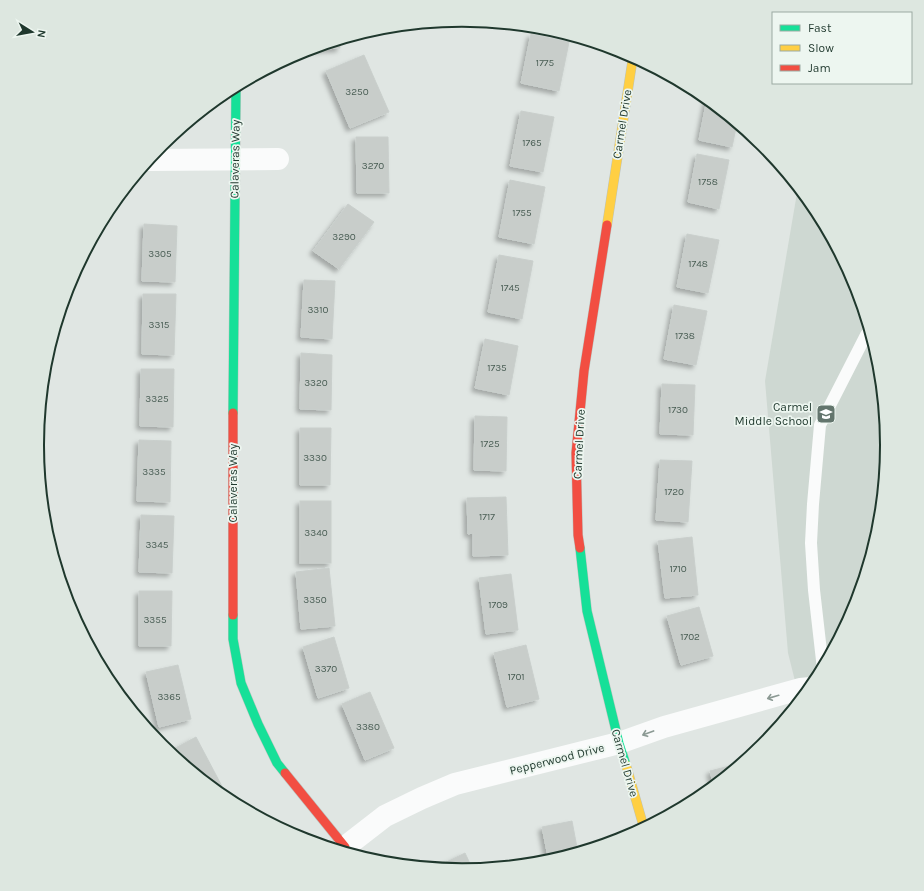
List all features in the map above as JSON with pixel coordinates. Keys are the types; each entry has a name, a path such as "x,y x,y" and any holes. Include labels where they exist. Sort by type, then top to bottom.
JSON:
{"street":[{"name":"Carmel Drive","path":"632,63 584,371 576,453 578,535 587,611 619,744 643,823"},
{"name":"Calaveras Way","path":"236,94 232,590 233,639 241,683 277,764 341,846"},
{"path":"156,160 278,160"},
{"name":"Pepperwood Drive","path":"345,847 385,816 455,784 619,744 664,727 802,689"}],"lane":[{"path":"822,659 814,590 811,543 820,425 866,336"}],"shaded area":[{"name":"Carmel Middle School","path":"797,195 824,236 849,285 866,337 877,391 880,418 880,473 877,500 866,554 849,606 837,631 810,678 798,694 788,653 765,381"}],"building":[{"path":"531,34 569,42 559,91 521,83"},
{"path":"340,45 340,48 328,49"},
{"path":"364,55 389,112 350,128 326,71"},
{"path":"706,105 736,129 732,147 699,140"},
{"path":"521,111 554,117 543,172 510,166"},
{"path":"356,137 388,137 389,193 357,193"},
{"path":"697,154 729,160 719,209 688,202"},
{"path":"510,180 545,187 534,244 499,237"},
{"path":"348,204 374,222 339,269 313,251"},
{"path":"144,224 177,226 175,282 142,281"},
{"path":"687,234 719,240 708,293 677,287"},
{"path":"499,255 533,261 522,319 488,312"},
{"path":"304,280 335,281 332,339 301,337"},
{"path":"143,294 176,294 174,355 142,354"},
{"path":"674,305 707,311 696,365 664,359"},
{"path":"485,339 518,346 509,395 475,388"},
{"path":"301,353 332,355 331,410 300,409"},
{"path":"141,369 174,369 173,427 140,426"},
{"path":"662,384 695,385 693,435 660,434"},
{"path":"475,416 507,417 506,471 474,470"},
{"path":"300,428 331,428 330,485 300,485"},
{"path":"139,440 171,441 170,502 137,501"},
{"path":"660,460 692,461 688,522 656,520"},
{"path":"506,497 508,555 473,556 473,533 468,534 467,498"},
{"path":"300,501 331,501 331,563 300,563"},
{"path":"141,515 174,516 172,573 139,572"},
{"path":"692,537 698,595 665,598 658,541"},
{"path":"329,568 335,626 301,629 296,572"},
{"path":"511,574 518,630 486,634 479,578"},
{"path":"139,591 172,591 171,646 139,646"},
{"path":"699,607 713,656 681,665 667,616"},
{"path":"334,637 349,688 318,698 303,647"},
{"path":"526,645 539,699 507,707 494,653"},
{"path":"178,665 191,719 159,727 146,672"},
{"path":"370,692 394,748 365,760 342,704"},
{"path":"196,737 224,789 207,778 174,749"},
{"path":"732,765 713,781 710,771"},
{"path":"572,821 577,848 548,855 542,827"},
{"path":"465,853 470,864 462,864 444,863"}],"traffic: fast":[{"path":"233,413 236,94"},
{"path":"580,548 587,611 619,743 626,765"},
{"path":"233,615 233,639 241,683 258,724 277,763 285,773"}],"traffic: slow":[{"path":"607,225 632,63"},
{"path":"626,765 643,823"}],"traffic: jam":[{"path":"580,548 578,535 576,453 584,371 607,225"},
{"path":"233,413 233,615"},
{"path":"285,773 345,847"}],"place":[{"name":"Carmel Middle School","path":"826,414"}]}
